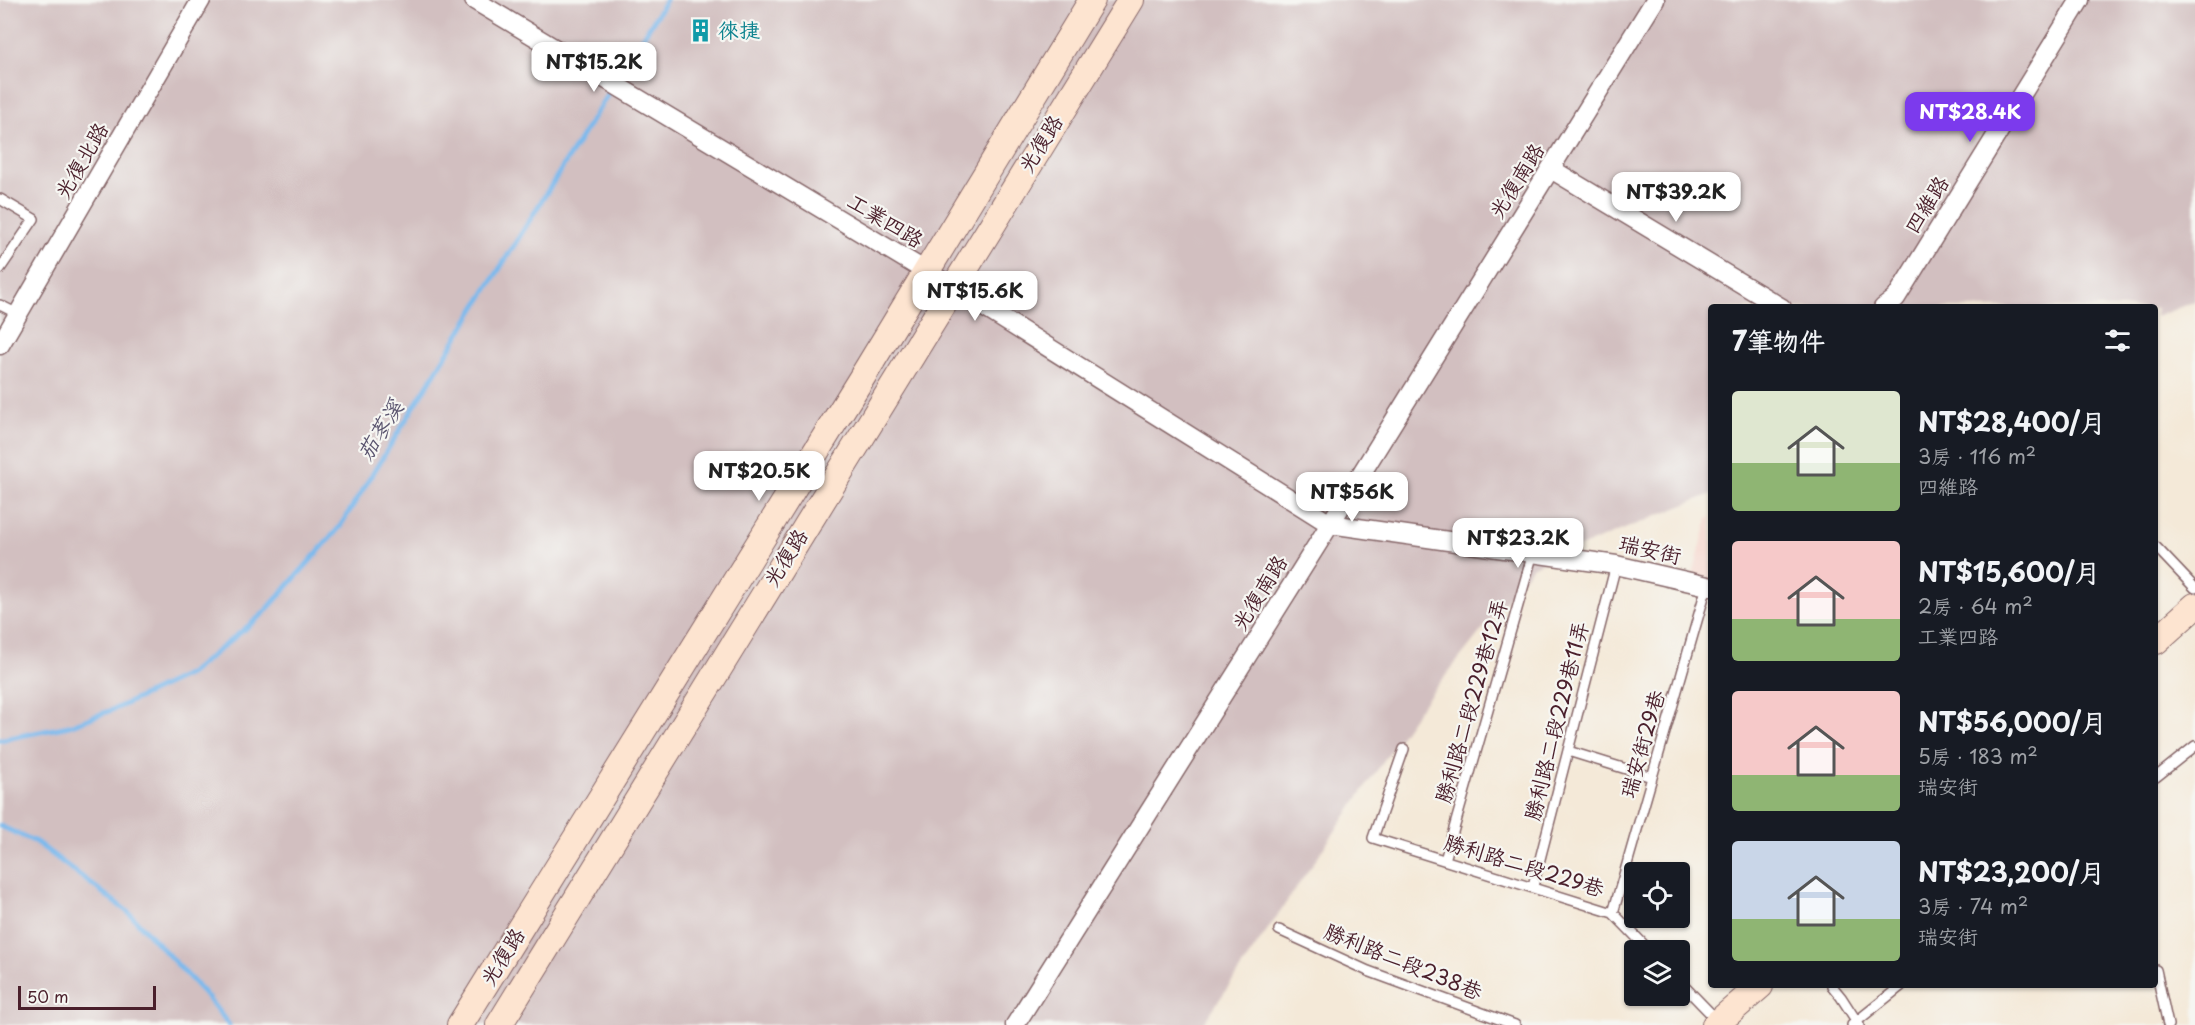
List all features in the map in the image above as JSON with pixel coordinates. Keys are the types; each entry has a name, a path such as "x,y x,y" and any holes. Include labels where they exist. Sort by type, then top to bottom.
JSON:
{"street":[{"name":"光復北路","path":"0,345 201,0"},
{"name":"工業四路","path":"474,0 952,287 1330,524"},
{"name":"光復路","path":"460,1025 634,748 1092,0"},
{"name":"光復路","path":"499,1025 1131,0"},
{"name":"光復南路","path":"1015,1025 1330,524 1655,0"},
{"name":"四維路","path":"1888,304 1896,298 2080,0"},
{"path":"1551,169 1775,304"},
{"name":"瑞安街","path":"1330,524 1616,565 1708,586"},
{"path":"2158,639 2195,606"},
{"path":"1717,1023 1758,988"}],"lane":[{"path":"0,199 34,219 0,269"},
{"path":"0,305 18,314"},
{"path":"2158,549 2195,588"},
{"name":"勝利路二段229巷12弄","path":"1445,860 1533,553"},
{"name":"勝利路二段229巷11弄","path":"1533,886 1616,565"},
{"name":"瑞安街29巷","path":"1613,913 1708,589"},
{"path":"2158,775 2195,746"},
{"name":"勝利路二段229巷","path":"1404,749 1373,838 1533,886 1613,913 1639,940"},
{"path":"1568,751 1652,777"},
{"name":"勝利路二段238巷","path":"1279,930 1368,971 1515,1025"},
{"path":"2158,979 2168,1025"},
{"path":"1834,988 1856,1024 1898,988"},
{"path":"1690,993 1717,1023"}],"shaded area":[{"path":"0,0 2195,0 2195,301 2158,316 2158,304 1708,304 1708,495 1533,566 1419,709 1202,1025 0,1025"},
{"path":"1708,519 1708,578 1693,574"}],"waterway":[{"name":"茄苳溪","path":"0,740 69,726 117,708 189,674 263,614 339,528 666,0"},
{"path":"0,826 36,842 128,912 204,993 229,1025"}],"place":[{"name":"徠捷","path":"700,31"}]}
